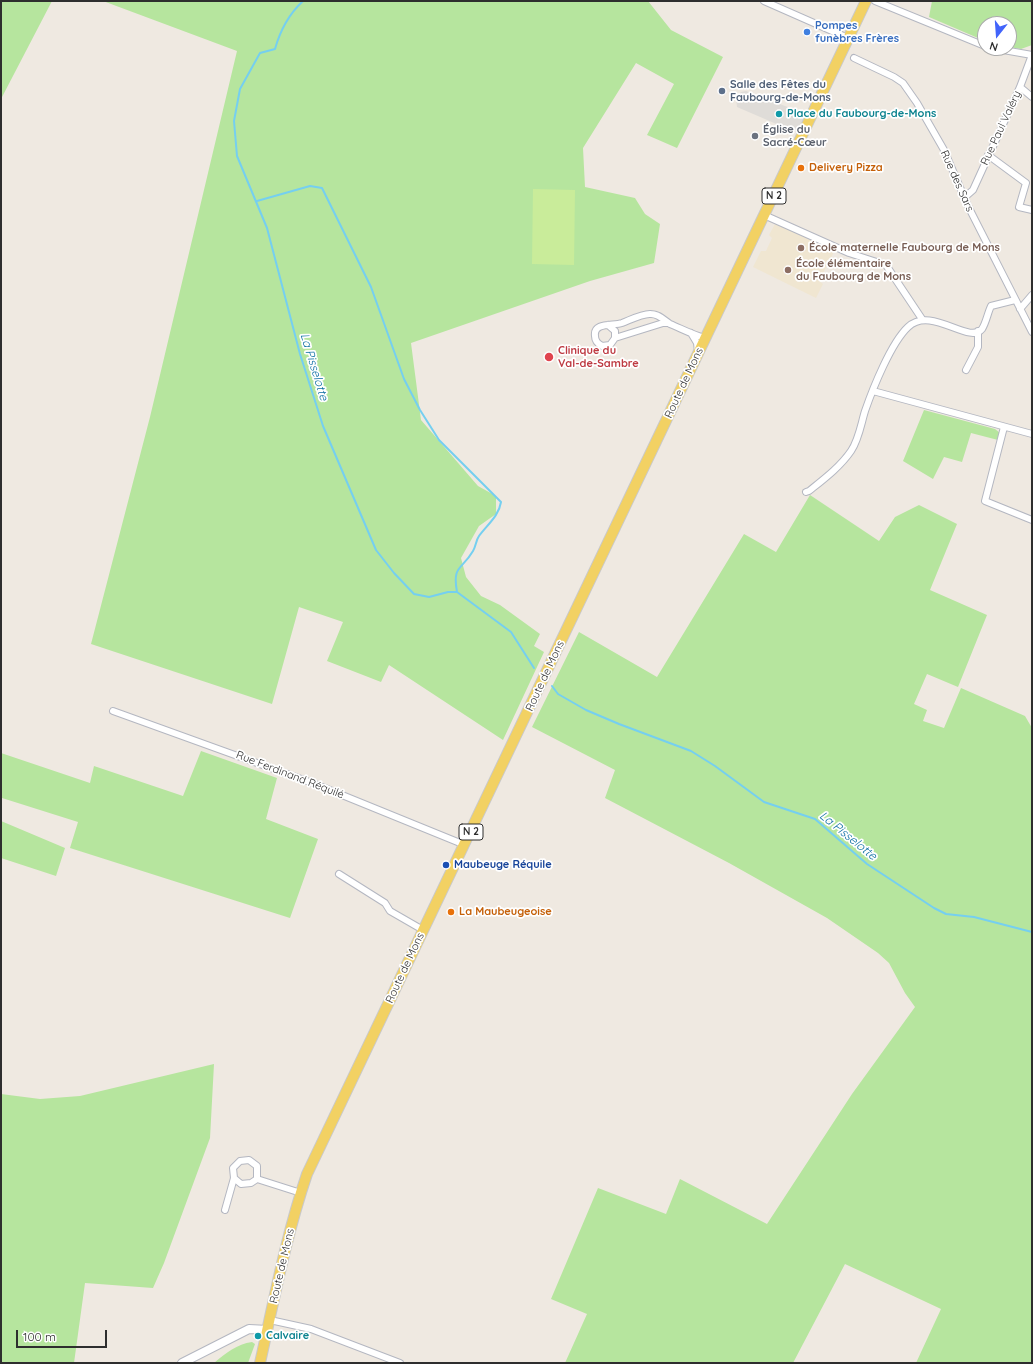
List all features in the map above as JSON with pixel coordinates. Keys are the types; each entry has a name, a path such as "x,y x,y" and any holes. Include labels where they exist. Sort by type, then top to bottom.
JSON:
{"main road":[{"name":"Route de Mons","path":"260,1363 289,1236 307,1174 866,1"}],"street":[{"path":"764,1 848,38"},
{"path":"875,1 977,43"},
{"path":"1017,52 1032,55"},
{"name":"Rue Paul Valéry","path":"965,197 973,190 1020,88 1032,55"},
{"name":"Rue des Sars","path":"854,58 894,77 903,83 944,150 965,197 1032,332"},
{"path":"1020,88 1032,97"},
{"path":"988,155 1029,183 1019,207 1032,210"},
{"path":"764,215 849,253 886,265 922,319"},
{"path":"1020,309 1032,295"},
{"path":"806,492 825,477 851,450 879,374 903,332 916,321 922,319 937,321 965,332 978,331 982,329 991,306 1015,300"},
{"path":"608,325 615,330 615,338 613,342 606,346 602,346 596,340 595,332 600,326 608,325 615,325 651,313 691,334 705,338"},
{"path":"615,338 657,324 668,323"},
{"path":"966,370 978,347 978,331"},
{"path":"691,334 697,344 698,354"},
{"path":"873,391 1032,434"},
{"path":"1004,427 985,500 1032,520"},
{"name":"Rue Ferdinand Réquilé","path":"113,711 315,784 465,845"},
{"path":"339,874 385,903 390,911 423,930"},
{"path":"225,1210 234,1178 233,1168 240,1161 249,1160 257,1166 257,1179"},
{"path":"234,1178 242,1184 251,1183 257,1179"},
{"path":"257,1179 301,1193"},
{"path":"182,1363 249,1329 269,1325 311,1329 400,1363"}],"shaded area":[{"name":"Place du Faubourg-de-Mons","path":"746,91 811,116 802,135 737,107 736,99 741,92"},
{"path":"775,224 783,225 835,250 819,281 823,284 816,298 753,267 761,251 766,251 772,238 769,235"}],"green space":[{"path":"1,1 52,1 1,99"},
{"path":"103,1 648,1 671,30 723,57 677,148 647,135 674,84 636,63 583,148 585,187 635,198 645,214 660,224 654,263 590,281 411,343 421,420 478,486 496,496 496,514 479,526 461,558 466,577 481,596 500,605 540,634 534,646 544,652 503,740 389,665 381,682 327,661 343,622 299,607 272,704 91,644 150,417 237,51"},
{"path":"932,1 1032,1 1032,45 1021,49 1017,48 1017,16 977,16 977,38 929,17"},
{"path":"533,189 575,190 574,265 532,264"},
{"path":"924,410 995,429 1000,433 998,440 971,433 962,462 944,457 933,479 903,461"},
{"path":"810,495 879,541 895,517 919,505 957,524 930,590 987,615 958,687 927,674 914,704 927,710 923,721 944,728 961,688 1025,716 1032,728 1032,1363 916,1363 941,1309 845,1264 793,1363 565,1363 587,1314 551,1299 598,1188 666,1214 680,1179 767,1224 852,1094 915,1007 905,993 889,963 878,953 827,918 729,863 605,798 615,770 532,727 579,632 657,677 744,534 776,552"},
{"path":"201,751 277,778 266,819 318,839 290,918 70,848 78,822 2,798 1,802 1,753 90,783 94,766 183,796"},
{"path":"1,821 65,848 56,876 1,858"},
{"path":"214,1064 210,1138 164,1263 153,1288 85,1283 74,1363 1,1363 1,1094 40,1099 80,1096"},
{"path":"252,1342 255,1344 248,1363 214,1363 227,1352"}],"waterway":[{"name":"La Pisselotte","path":"303,1 293,11 275,49 260,53 240,89 234,121 237,156 267,228 300,354 323,426 376,550 394,573 414,594 429,597 448,592 457,592 511,632 534,668"},
{"path":"257,201 310,186 322,188 371,287 404,379 420,410 439,440 501,502 498,512 479,536 473,551 457,572 457,592"},
{"name":"La Pisselotte","path":"552,686 558,694 586,710 691,751 715,766 764,802 815,819 867,864 934,908 946,914 974,917 1032,932"}],"place":[{"name":"Pompes funèbres Frères","path":"807,32"},
{"name":"Salle des Fêtes du Faubourg-de-Mons","path":"722,91"},
{"name":"Place du Faubourg-de-Mons","path":"779,114"},
{"name":"Église du Sacré-Cœur","path":"755,136"},
{"name":"Delivery Pizza","path":"801,168"},
{"name":"École maternelle Faubourg de Mons","path":"801,248"},
{"name":"École élémentaire du Faubourg de Mons","path":"788,270"},
{"name":"Clinique du Val-de-Sambre","path":"549,357"},
{"name":"Maubeuge Réquile","path":"446,865"},
{"name":"La Maubeugeoise","path":"451,912"},
{"name":"Calvaire","path":"258,1336"}]}
